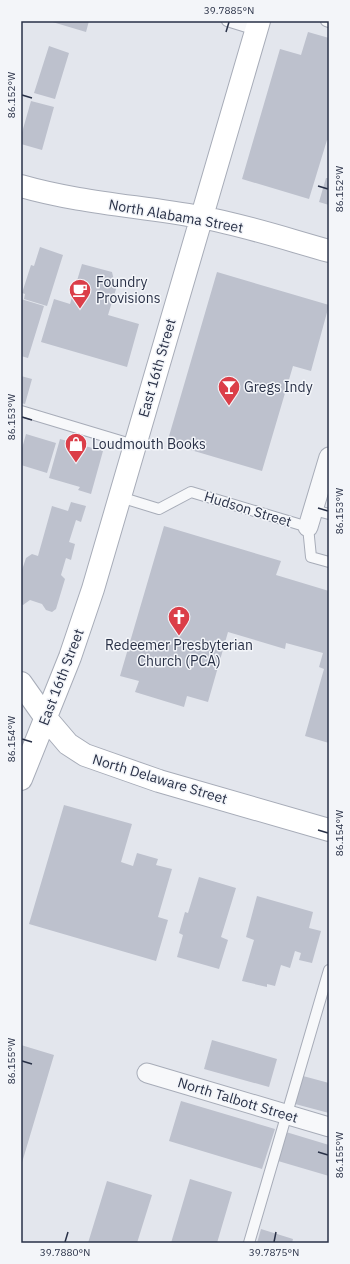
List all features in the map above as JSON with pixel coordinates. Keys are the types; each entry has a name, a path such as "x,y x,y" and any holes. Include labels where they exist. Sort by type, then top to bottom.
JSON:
{"main road":[{"name":"East 16th Street","path":"21,779 76,642 120,497 200,217 257,25"},
{"name":"North Alabama Street","path":"21,186 71,198 200,217 243,226 329,251"},
{"name":"North Delaware Street","path":"21,683 45,717 75,750 94,759 159,780 329,830"}],"street":[{"path":"317,517 329,457"},
{"name":"North Talbott Street","path":"147,1073 329,1127"}],"lane":[{"path":"227,21 257,25"},
{"path":"21,411 134,445"},
{"name":"Hudson Street","path":"120,497 159,510 191,492 317,517 311,557 329,562"},
{"path":"249,1243 288,1115 329,970"}],"building":[{"path":"49,21 89,21 86,32"},
{"path":"308,32 329,38 329,141 327,140 309,199 242,179 280,49 301,55"},
{"path":"49,46 69,53 55,99 34,93"},
{"path":"31,101 54,107 42,150 21,144 21,136"},
{"path":"326,178 329,178 329,205 319,202"},
{"path":"40,247 63,255 47,306 24,299 25,294 22,293 31,265 34,266"},
{"name":"Foundry Provisions","path":"82,264 112,272 116,289 108,315 139,324 127,367 41,342 54,299 70,304"},
{"name":"Gregs Indy","path":"217,272 329,305 311,371 293,366 262,471 167,443"},
{"path":"21,299 44,306 28,358 21,356"},
{"path":"21,376 32,379 25,404 21,403"},
{"path":"26,434 56,443 47,473 21,465 21,452"},
{"name":"Loudmouth Books","path":"60,439 103,451 91,494 78,490 80,487 49,478"},
{"path":"71,502 86,506 81,522 76,520 69,542 75,544 71,560 66,558 61,575 65,579 56,609 52,612 46,610 42,604 30,600 23,605 21,604 21,573 26,558 32,554 38,556 52,506 68,511"},
{"name":"Redeemer Presbyterian Church (PCA)","path":"164,526 281,561 276,575 329,591 329,743 305,736 324,669 319,667 323,653 286,643 285,649 228,632 208,702 187,696 184,707 135,692 139,681 120,676"},
{"path":"64,805 132,824 121,862 133,866 137,853 158,859 156,865 172,869 158,917 168,920 156,961 29,924"},
{"path":"199,877 236,888 221,937 228,940 219,969 177,957 183,935 179,933 185,912 188,913"},
{"path":"257,896 313,912 309,928 321,931 312,963 299,960 301,953 295,951 290,968 281,965 275,986 267,984 267,987 242,981 254,940 246,937"},
{"path":"212,1040 277,1059 269,1087 204,1069"},
{"path":"21,1045 54,1055 21,1166"},
{"path":"303,1076 329,1083 329,1113 295,1104"},
{"path":"181,1101 275,1129 262,1169 169,1141"},
{"path":"286,1132 329,1145 329,1176 278,1161"},
{"path":"190,1179 232,1192 217,1243 171,1243"},
{"path":"107,1181 152,1195 137,1243 88,1243"},
{"path":"261,1229 293,1239 292,1243 257,1243"}],"place":[{"name":"Foundry Provisions","path":"80,310"},
{"name":"Gregs Indy","path":"229,406"},
{"name":"Loudmouth Books","path":"76,464"},
{"name":"Redeemer Presbyterian Church (PCA)","path":"179,636"}]}
